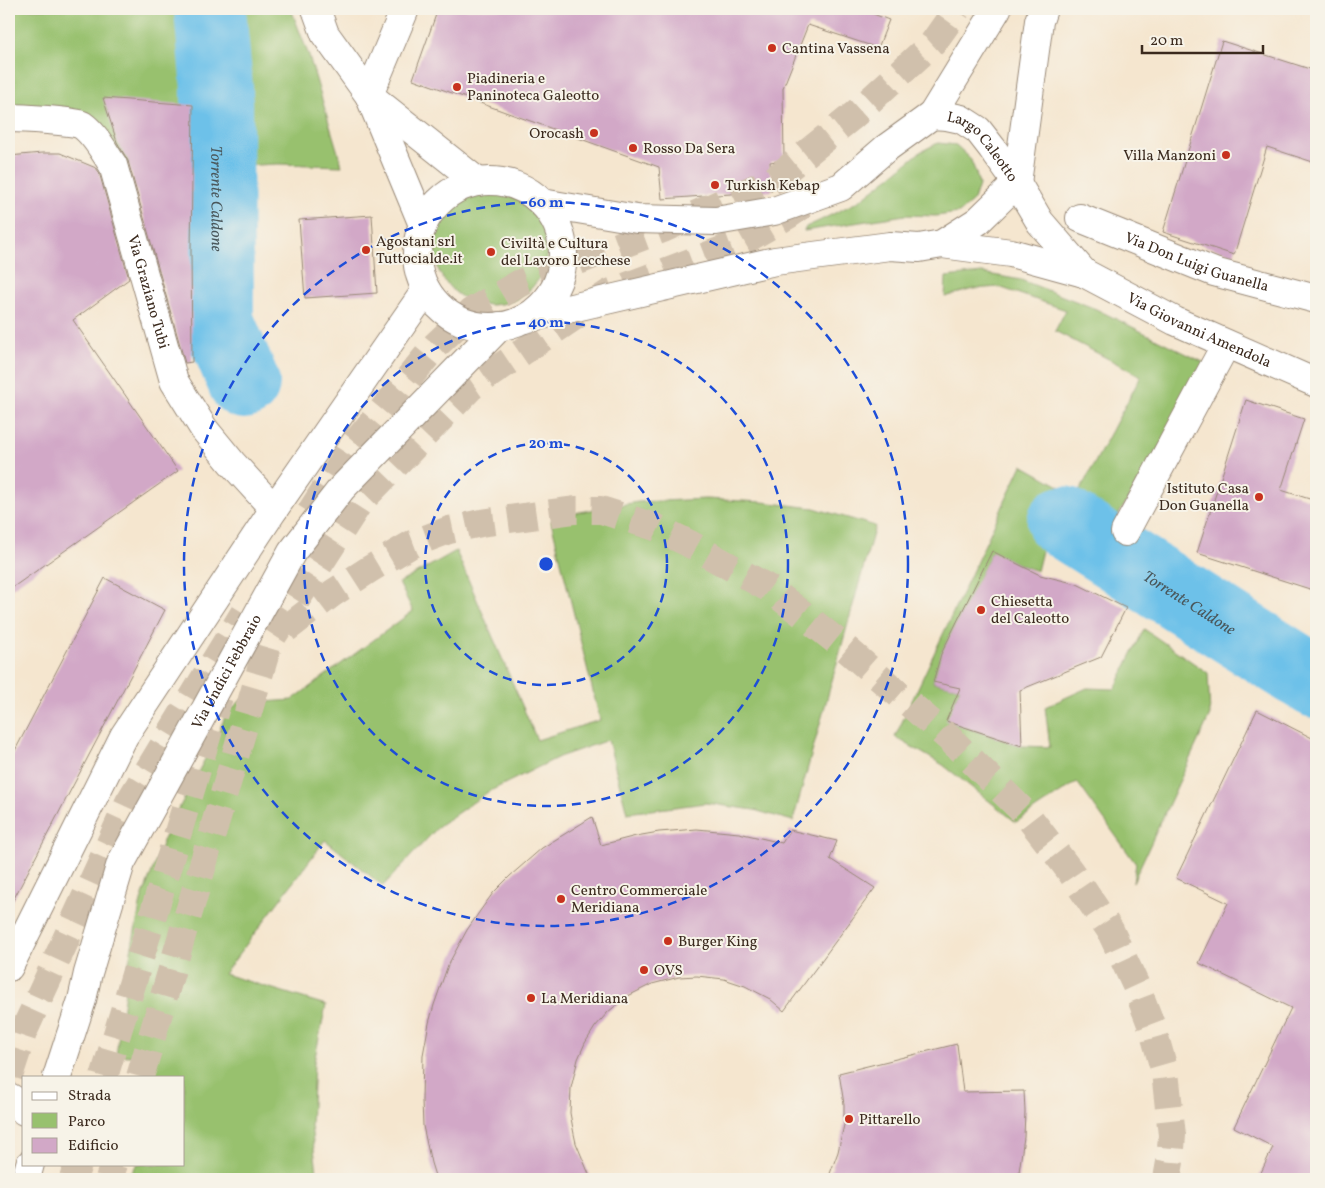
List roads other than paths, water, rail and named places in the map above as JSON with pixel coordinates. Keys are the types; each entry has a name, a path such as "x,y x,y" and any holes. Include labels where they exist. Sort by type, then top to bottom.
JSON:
{"street":[{"path":"316,9 325,34 369,95 423,225"},
{"path":"369,95 405,9"},
{"path":"932,115 997,9"},
{"path":"1017,183 1039,21 1044,9"},
{"path":"369,95 478,182"},
{"name":"Largo Caleotto","path":"512,322 534,312 544,303 556,285 562,261 560,236 550,213 533,195 511,184 494,181 478,182 454,190 434,206 423,225 418,237 418,266 426,290 448,314 472,325 485,327 512,322 775,261 890,246 919,248 942,244 978,221 1017,183 978,130 961,120 947,116 932,115 885,149 841,187 774,211 716,221 636,219 542,203"},
{"name":"Via Graziano Tubi","path":"9,118 28,118 81,124 95,138 114,165 174,381 204,429 274,509"},
{"name":"Via Giovanni Amendola","path":"1017,183 1040,222 1084,273"},
{"name":"Via Don Luigi Guanella","path":"1080,218 1214,272 1316,299"},
{"name":"Via Giovanni Amendola","path":"942,244 1011,253 1084,273 1175,321 1316,383"},
{"path":"9,967 124,736 274,509 426,290"},
{"name":"Via Undici Febbraio","path":"56,1076 82,1000 121,863 292,552 342,488 512,322"},
{"path":"1125,532 1226,344"},
{"path":"9,1097 16,1101 22,1108"},
{"path":"26,1179 29,1166"}],"waterway":[{"name":"Torrente Caldone","path":"210,9 217,88 218,321 244,383"},
{"name":"Torrente Caldone","path":"1063,522 1316,682"}],"tunnel":[{"path":"310,513 352,447 436,345 472,311 520,283 663,229 775,179 854,115 933,43 957,9"},
{"path":"140,1076 269,642 359,503 471,387 609,293 738,244 803,205"},
{"path":"286,629 333,593 412,544 449,530 481,523 575,510 601,510 655,527 688,543 768,588 850,652 951,740 1027,815 1070,871 1110,930 1137,988 1152,1027 1165,1072 1172,1135 1167,1179"},
{"path":"9,1076 23,1033 129,802 244,613"},
{"path":"104,1076 219,697"},
{"path":"73,1179 77,1166"},
{"path":"109,1179 113,1166"}],"place":[{"name":"Cantina Vassena","path":"772,48"},
{"name":"Piadineria e Paninoteca Galeotto","path":"457,87"},
{"name":"Orocash","path":"594,133"},
{"name":"Rosso Da Sera","path":"633,148"},
{"name":"Villa Manzoni","path":"1226,155"},
{"name":"Turkish Kebap","path":"715,185"},
{"name":"Agostani srl Tuttocialde.it","path":"366,250"},
{"name":"Civiltà e Cultura del Lavoro Lecchese","path":"491,252"},
{"name":"Istituto Casa Don Guanella","path":"1259,497"},
{"name":"Chiesetta del Caleotto","path":"981,610"},
{"name":"Centro Commerciale Meridiana","path":"561,899"},
{"name":"Burger King","path":"668,941"},
{"name":"OVS","path":"644,970"},
{"name":"La Meridiana","path":"531,998"},
{"name":"Pittarello","path":"849,1119"}]}
